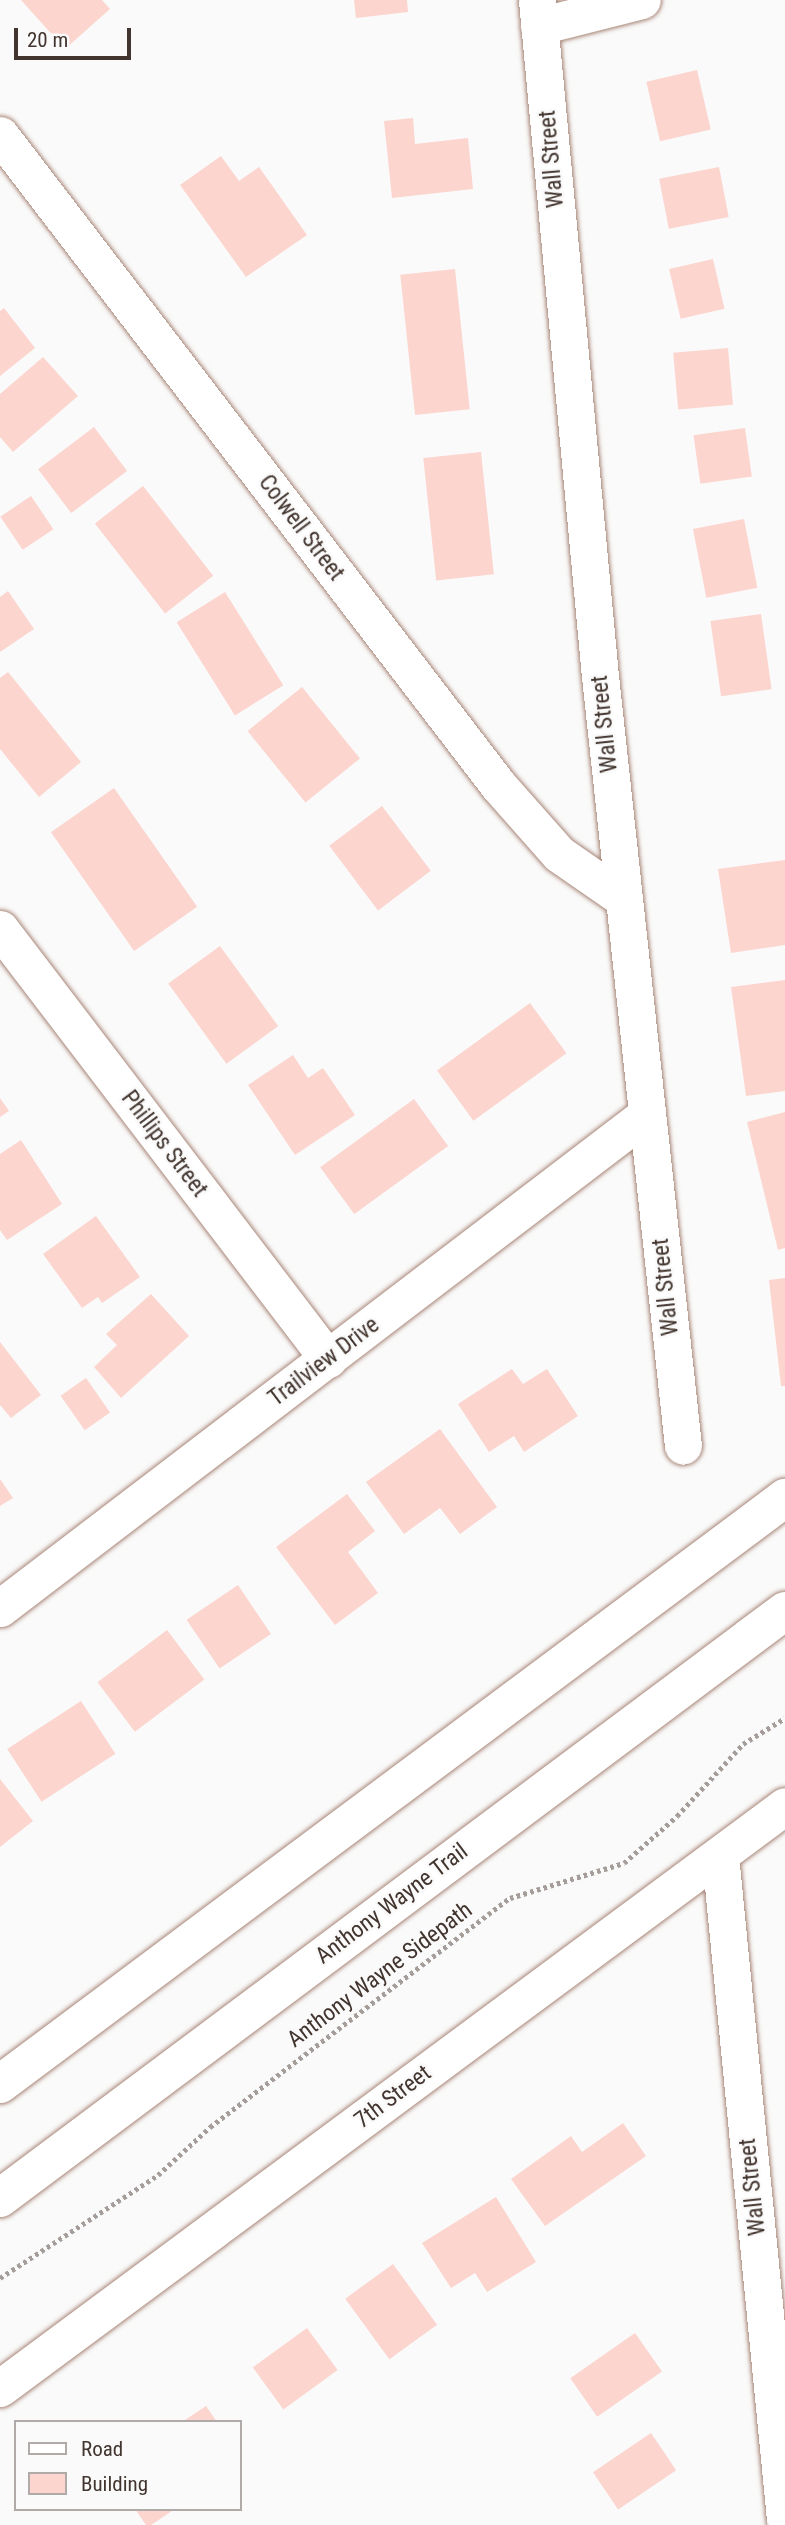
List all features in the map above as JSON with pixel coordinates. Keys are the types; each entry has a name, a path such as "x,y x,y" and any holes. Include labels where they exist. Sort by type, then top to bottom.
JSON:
{"highway":[{"path":"0,2084 785,1498"},
{"name":"Anthony Wayne Trail","path":"0,2198 785,1611"}],"street":[{"path":"538,13 642,0"},
{"name":"Wall Street","path":"538,13 624,898 683,1446"},
{"name":"Colwell Street","path":"0,135 498,785 559,854 624,898"},
{"name":"Phillips Street","path":"0,929 328,1359"},
{"name":"Trailview Drive","path":"0,1608 646,1115"},
{"name":"7th Street","path":"0,2388 785,1806"},
{"name":"Wall Street","path":"720,1854 785,2519"}],"path":[{"name":"Anthony Wayne Sidepath","path":"0,2278 158,2175 210,2127 510,1898 624,1863 677,1816 743,1744 785,1718"}],"building":[{"path":"21,0 102,0 110,9 65,49"},
{"path":"354,0 407,0 408,12 356,18"},
{"path":"697,70 711,129 660,141 646,82"},
{"path":"413,118 415,144 468,138 473,189 392,198 384,121"},
{"path":"221,156 239,181 259,167 307,235 246,277 180,185"},
{"path":"719,167 729,217 669,229 659,179"},
{"path":"713,259 724,309 681,319 669,269"},
{"path":"455,269 470,409 415,415 400,275"},
{"path":"4,308 35,348 0,376 0,311"},
{"path":"728,348 733,405 678,410 673,353"},
{"path":"43,357 78,396 13,452 0,437 0,394"},
{"path":"94,427 127,471 71,513 38,469"},
{"path":"745,428 752,477 700,484 694,435"},
{"path":"481,452 494,574 436,580 423,458"},
{"path":"143,486 213,576 165,613 95,524"},
{"path":"31,496 53,529 23,550 0,517"},
{"path":"744,519 757,588 706,598 693,529"},
{"path":"8,591 34,629 0,652 0,597"},
{"path":"225,592 283,685 235,715 177,622"},
{"path":"761,614 772,689 721,696 710,621"},
{"path":"8,672 81,762 39,797 0,749 0,678"},
{"path":"302,687 360,758 305,803 248,731"},
{"path":"114,788 197,907 134,951 51,832"},
{"path":"382,806 431,871 378,910 329,846"},
{"path":"785,860 785,945 731,953 718,869"},
{"path":"220,946 278,1026 226,1064 168,984"},
{"path":"785,980 785,1091 746,1096 731,987"},
{"path":"530,1003 566,1053 473,1121 437,1071"},
{"path":"293,1055 308,1078 323,1068 355,1115 295,1155 248,1085"},
{"path":"0,1098 9,1111 0,1117"},
{"path":"414,1099 448,1146 354,1214 320,1167"},
{"path":"785,1112 785,1248 778,1250 747,1122"},
{"path":"21,1140 62,1204 7,1240 0,1230 0,1154"},
{"path":"96,1216 140,1277 102,1303 98,1297 82,1308 43,1254"},
{"path":"785,1278 785,1386 781,1386 769,1280"},
{"path":"151,1294 189,1336 121,1398 94,1367 117,1345 106,1334"},
{"path":"0,1342 41,1395 11,1418 0,1405"},
{"path":"512,1369 523,1384 547,1369 578,1416 524,1452 514,1436 489,1452 458,1404"},
{"path":"86,1378 110,1412 85,1430 61,1396"},
{"path":"440,1429 497,1507 460,1534 440,1508 404,1534 366,1482"},
{"path":"0,1479 13,1498 0,1506"},
{"path":"347,1494 375,1531 348,1552 378,1593 335,1625 276,1547"},
{"path":"238,1585 271,1634 220,1669 187,1620"},
{"path":"167,1630 204,1680 135,1732 98,1682"},
{"path":"81,1701 115,1754 42,1802 7,1749"},
{"path":"0,1779 33,1821 0,1847"},
{"path":"623,2123 646,2156 545,2226 511,2179 571,2136 582,2152"},
{"path":"496,2197 536,2262 487,2292 475,2273 451,2288 422,2243"},
{"path":"393,2264 437,2325 389,2359 345,2299"},
{"path":"307,2328 338,2370 283,2409 253,2367"},
{"path":"635,2333 662,2372 597,2417 570,2378"},
{"path":"206,2406 216,2420 185,2420"},
{"path":"651,2433 676,2470 618,2509 593,2472"},
{"path":"136,2511 172,2511 151,2525 146,2525"}]}
